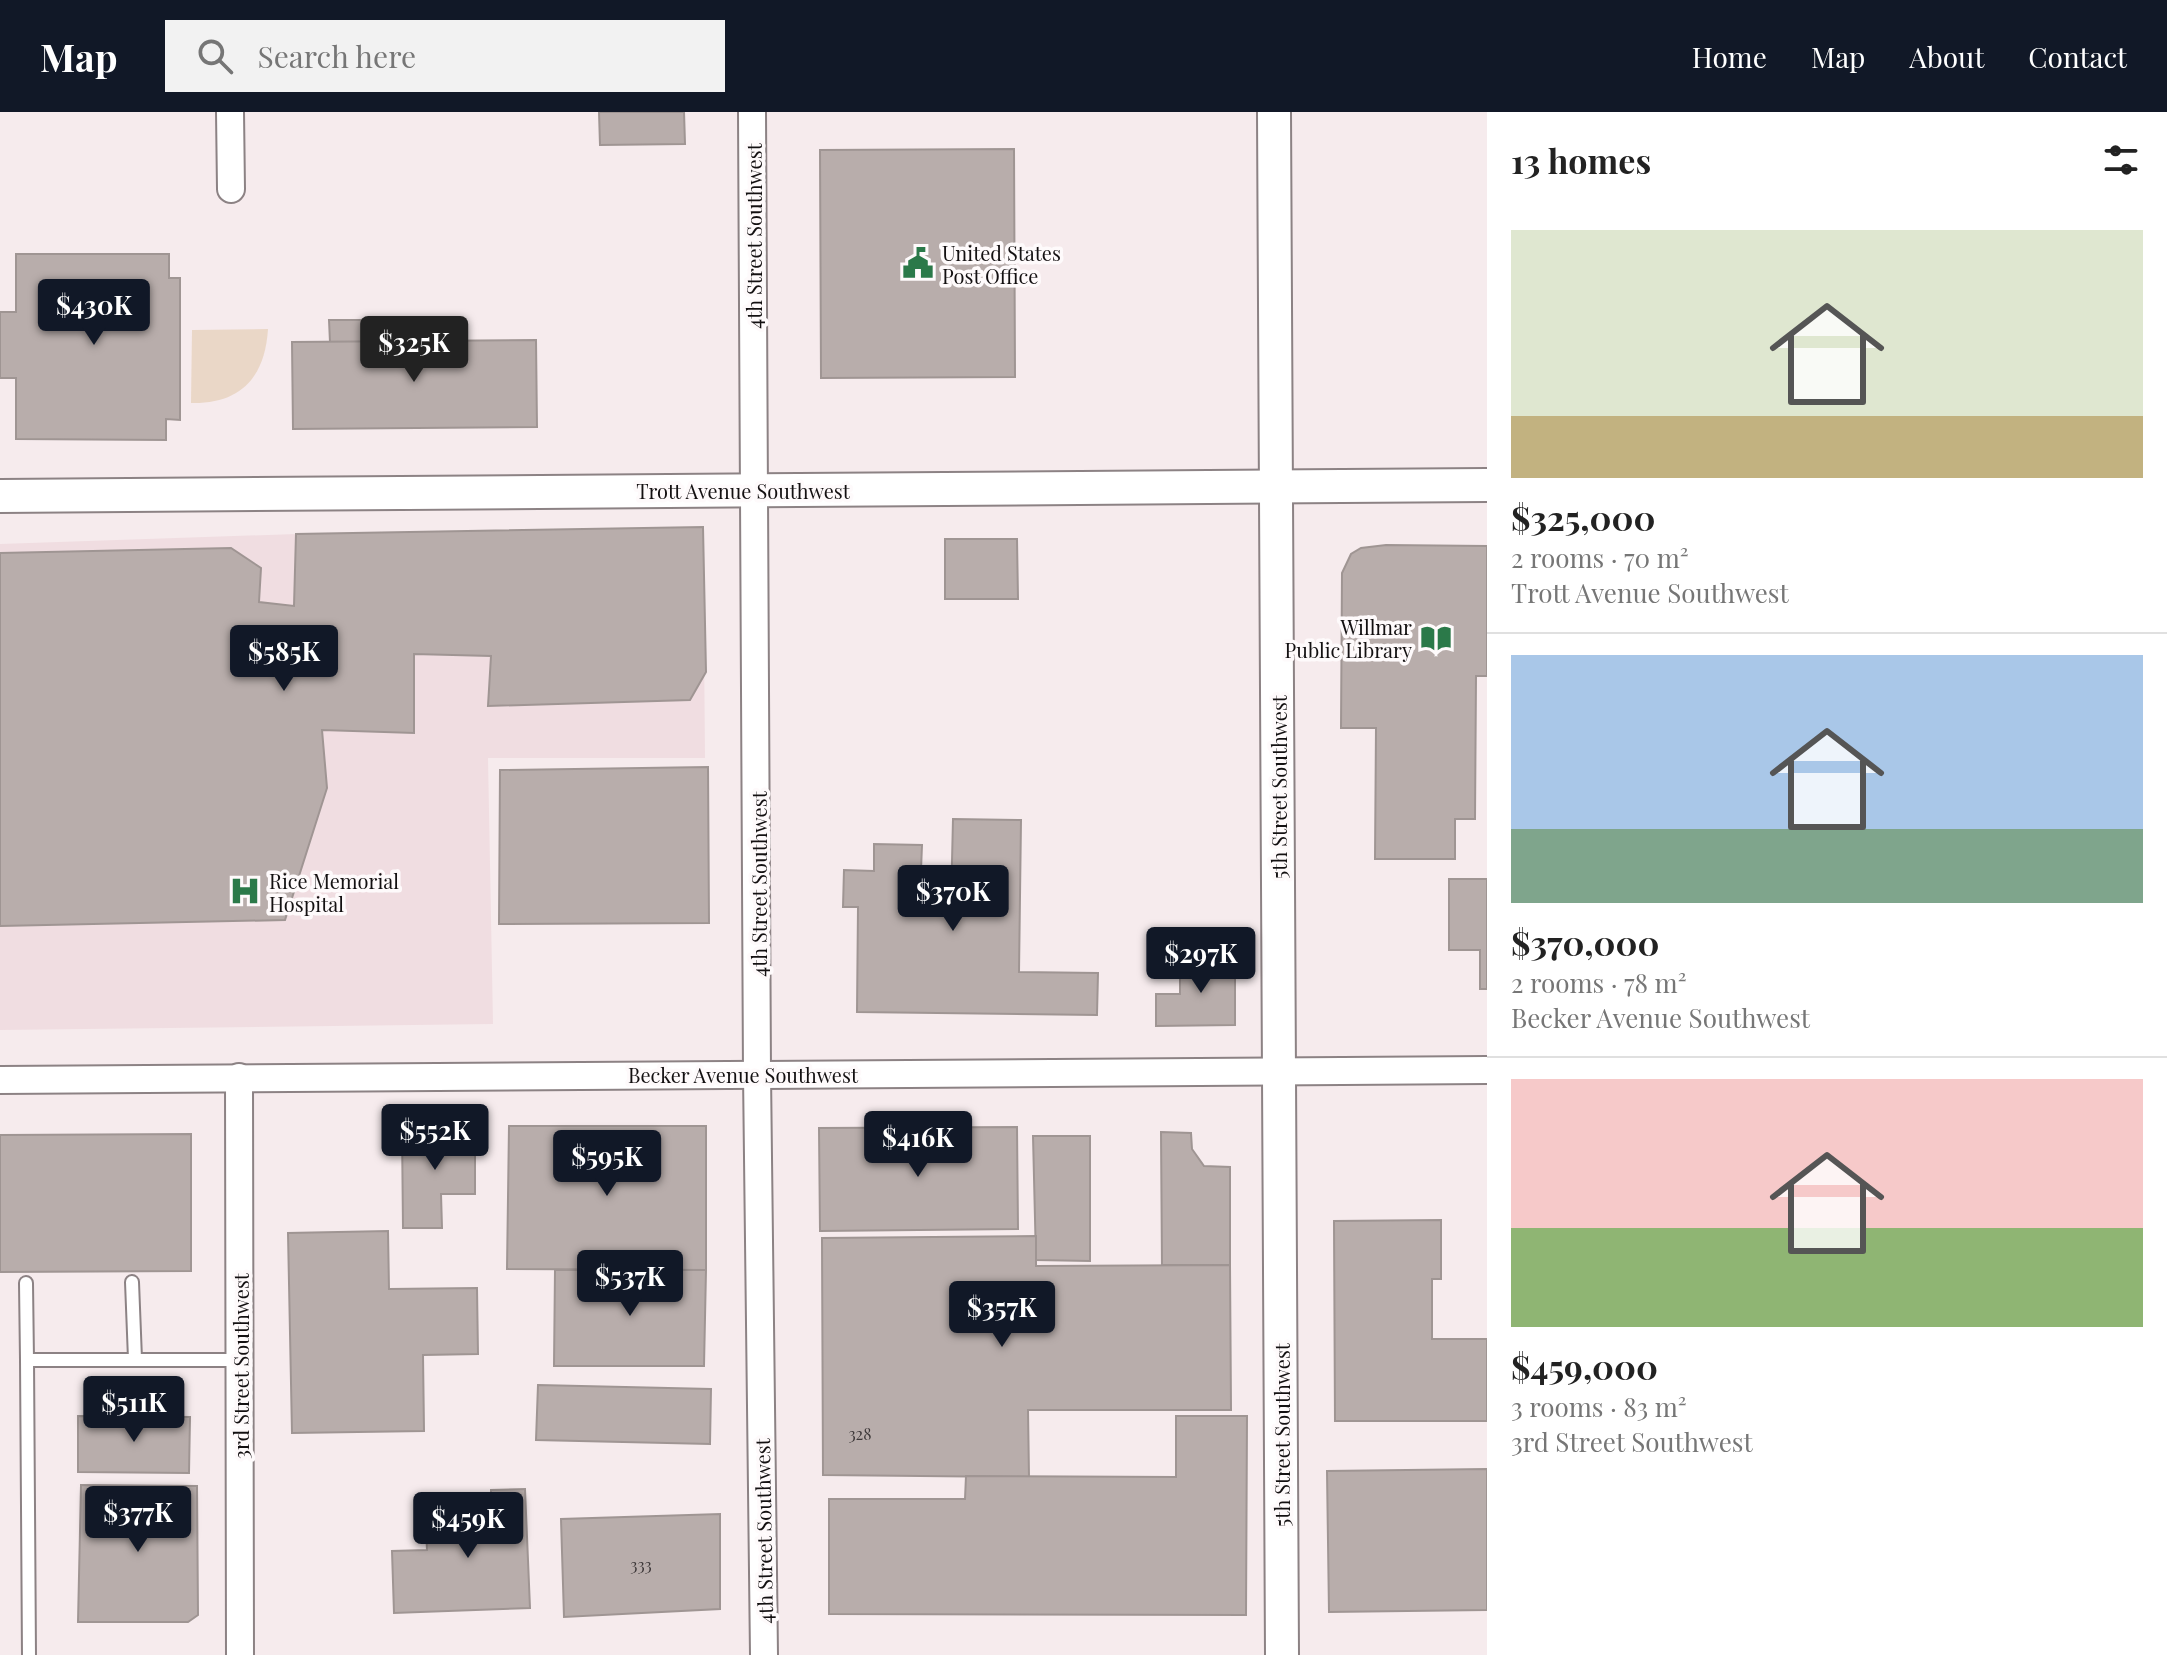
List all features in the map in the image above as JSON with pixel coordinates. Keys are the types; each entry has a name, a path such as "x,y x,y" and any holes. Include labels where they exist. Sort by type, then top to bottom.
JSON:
{"street":[{"path":"230,112 231,189"},
{"name":"4th Street Southwest","path":"752,112 757,1074 764,1655"},
{"name":"5th Street Southwest","path":"1274,112 1282,1655"},
{"name":"Trott Avenue Southwest","path":"0,496 1487,485"},
{"name":"Becker Avenue Southwest","path":"0,1080 1487,1070"},
{"name":"3rd Street Southwest","path":"239,1077 240,1655"}],"lane":[{"path":"132,1282 135,1359"},
{"path":"26,1283 29,1655"},
{"path":"27,1360 240,1360"}],"shaded area":[{"path":"268,329 262,361 247,384 224,399 191,403 192,330"},
{"name":"Rice Memorial Hospital","path":"703,527 705,758 488,758 493,1024 0,1030 0,544 296,534"}],"building":[{"path":"599,112 684,112 685,144 600,145"},
{"name":"United States Post Office","path":"1014,149 1015,377 821,378 820,150"},
{"path":"16,254 169,254 169,278 180,278 180,420 166,419 166,440 16,439 16,378 0,378 0,312 16,312"},
{"path":"329,320 387,320 387,342 330,342"},
{"path":"536,340 537,427 293,429 292,342"},
{"name":"Rice Memorial Hospital","path":"703,527 706,672 690,700 488,706 491,656 414,654 414,733 322,730 327,788 285,920 0,926 0,553 231,548 261,568 259,602 294,606 296,534"},
{"path":"945,539 1017,539 1018,599 945,599"},
{"path":"1386,545 1487,546 1487,676 1476,676 1475,819 1455,819 1455,859 1375,859 1376,728 1341,728 1342,573 1351,554 1361,548"},
{"path":"708,767 709,923 499,924 500,770"},
{"path":"953,819 1021,820 1019,972 1098,973 1097,1015 857,1012 858,907 843,907 844,870 874,871 874,844 922,845 921,870 945,871 945,904 951,904"},
{"path":"1449,879 1487,879 1487,989 1480,989 1480,950 1449,950"},
{"path":"1235,957 1235,1025 1156,1026 1156,994 1180,994 1180,958"},
{"path":"509,1126 706,1126 706,1270 507,1269"},
{"path":"1017,1127 1018,1229 820,1231 819,1128"},
{"path":"475,1128 475,1194 441,1194 442,1228 403,1228 402,1129"},
{"path":"1161,1132 1191,1133 1192,1149 1204,1166 1230,1167 1230,1265 1162,1265"},
{"path":"191,1134 191,1271 0,1272 0,1135"},
{"path":"1033,1136 1090,1136 1090,1261 1036,1260"},
{"path":"1441,1220 1441,1279 1432,1279 1432,1339 1487,1339 1487,1421 1335,1421 1334,1221"},
{"path":"388,1231 389,1289 477,1288 478,1354 423,1355 424,1431 292,1433 288,1233"},
{"path":"1036,1236 1036,1266 1230,1265 1231,1410 1028,1410 1029,1477 823,1475 822,1238"},
{"path":"555,1270 706,1270 704,1366 554,1366"},
{"path":"538,1385 711,1389 710,1444 536,1440"},
{"path":"78,1416 190,1417 189,1473 78,1472"},
{"path":"1176,1416 1247,1416 1246,1615 829,1614 829,1499 965,1499 966,1476 1176,1477"},
{"path":"1487,1469 1487,1610 1329,1612 1327,1471"},
{"path":"81,1485 197,1486 198,1615 188,1622 78,1622"},
{"path":"525,1489 530,1608 394,1613 392,1551 427,1550 425,1509 491,1507 491,1490"},
{"path":"720,1514 720,1609 564,1617 561,1519"}],"place":[{"name":"United States Post Office","path":"918,263"},
{"name":"Willmar Public Library","path":"1436,638"},
{"name":"Rice Memorial Hospital","path":"245,891"}]}
